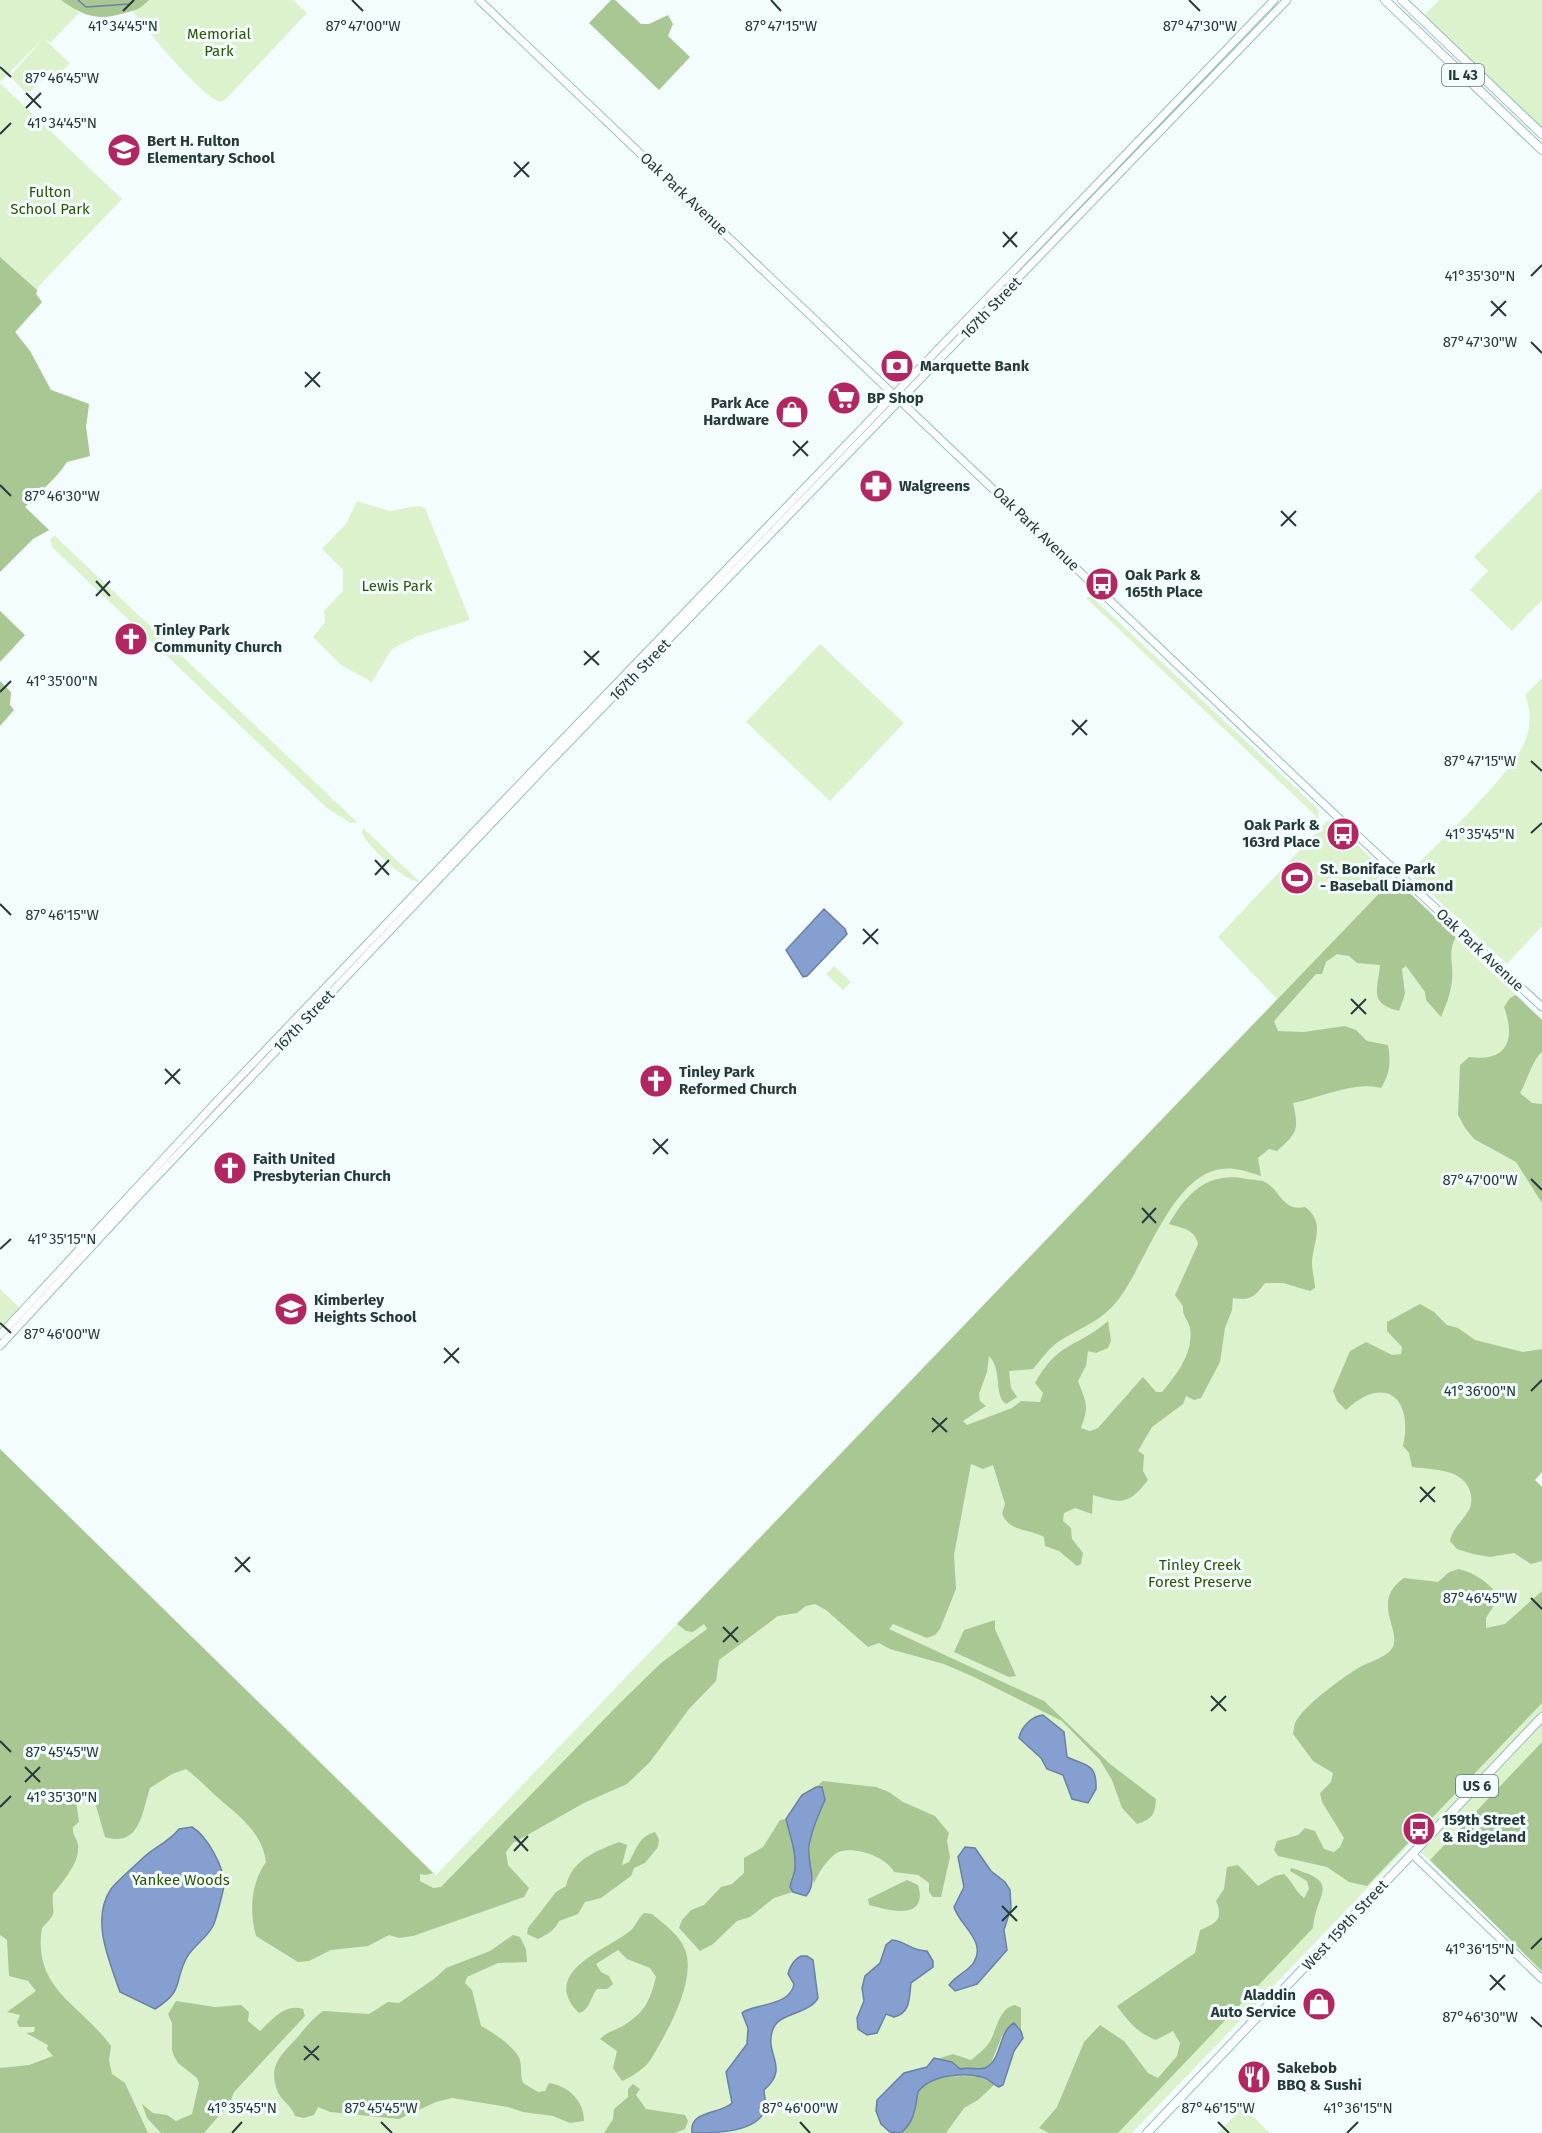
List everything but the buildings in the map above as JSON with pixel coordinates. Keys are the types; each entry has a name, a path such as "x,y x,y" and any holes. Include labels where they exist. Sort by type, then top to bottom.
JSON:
{"main road":[{"name":"Oak Park Avenue","path":"479,0 902,400 1329,809 1542,1007"},
{"name":"167th Street","path":"0,1335 218,1100 1274,0"},
{"name":"167th Street","path":"0,1346 143,1191 547,765 902,400 1182,105 1287,0"},
{"name":"IL 43","path":"1385,0 1542,150"},
{"name":"IL 43","path":"1402,0 1542,134"},
{"name":"West 159th Street","path":"1147,2133 1542,1717"},
{"path":"1412,1854 1542,1979"}],"green space":[{"path":"0,0 64,0 79,13 50,43 44,39 70,63 53,81 46,75 31,91 25,92 10,76 43,39 0,82"},
{"path":"61,0 149,0 136,10 97,17 75,10"},
{"name":"Memorial Park","path":"124,0 293,0 307,13 225,100 220,102 197,85"},
{"path":"611,0 615,0 641,24 649,24 668,15 673,24 668,36 690,57 659,90 589,23"},
{"path":"1439,0 1542,0 1542,129 1423,16"},
{"name":"Fulton School Park","path":"0,83 122,199 38,287 37,295 42,302 15,332 30,351 51,390 89,404 86,427 90,456 67,462 25,507 49,530 33,539 0,572"},
{"path":"0,257 37,290 36,294 42,302 15,332 30,351 51,390 89,404 86,427 90,456 67,462 25,507 49,530 33,539 0,572"},
{"path":"1542,488 1542,600 1512,631 1470,590 1488,571 1474,557"},
{"name":"Lewis Park","path":"357,501 389,511 418,506 425,508 470,620 418,636 392,649 372,682 341,665 313,637 325,622 324,611 343,591 343,570 322,549 346,524"},
{"path":"54,536 357,822 350,823 327,808 53,548 50,540"},
{"path":"1091,596 1316,807 1319,811 1318,818 1086,598"},
{"path":"0,611 25,635 0,662"},
{"path":"820,644 904,723 830,801 746,722"},
{"path":"1542,678 1542,926 1507,964 1413,877 1412,870 1493,786 1520,751 1529,726 1529,710 1525,695"},
{"path":"0,681 11,692 10,705 14,710 0,726"},
{"name":"Tinley Creek Forest Preserve","path":"1327,821 1333,822 1542,1020 1542,1472 1535,1480 1542,1487 1542,1973 1411,1843 1132,2133 0,2133 0,1449 436,1875 1277,999 1218,937"},
{"path":"363,828 420,882 406,877 379,854 365,839 362,833"},
{"path":"1394,878 1456,937 1451,953 1451,990 1441,1017 1426,1000 1425,992 1406,966 1402,969 1405,994 1399,1011 1389,1008 1379,1000 1377,988 1380,965 1357,963 1349,956 1337,954 1326,962 1322,974 1316,974 1274,1021 1278,1031 1304,1032 1345,1026 1356,1030 1367,1041 1388,1045 1389,1067 1381,1088 1370,1086 1348,1088 1293,1103 1296,1125 1293,1135 1277,1151 1269,1149 1258,1158 1261,1176 1234,1169 1212,1171 1194,1182 1177,1200 1162,1222 1137,1270 1112,1307 1099,1318 1054,1345 1033,1369 1009,1371 1011,1388 1017,1397 1006,1404 1000,1395 996,1368 989,1356 987,1372 979,1394 980,1401 986,1406 963,1421 967,1425 1012,1408 1021,1401 1040,1402 1043,1393 1035,1383 1043,1369 1068,1346 1097,1330 1108,1321 1111,1341 1108,1348 1096,1353 1088,1351 1086,1366 1078,1381 1086,1405 1081,1428 1090,1431 1098,1428 1143,1377 1156,1392 1162,1392 1187,1355 1191,1337 1190,1328 1183,1312 1183,1306 1175,1295 1198,1244 1191,1232 1169,1224 1191,1194 1210,1182 1233,1177 1263,1181 1287,1204 1298,1208 1305,1207 1312,1213 1317,1227 1312,1264 1315,1288 1310,1291 1283,1283 1265,1283 1252,1297 1233,1298 1232,1310 1225,1328 1220,1362 1201,1398 1194,1400 1186,1396 1183,1404 1152,1427 1138,1451 1144,1455 1143,1471 1148,1480 1135,1494 1124,1500 1117,1501 1093,1495 1092,1514 1075,1508 1064,1513 1063,1521 1071,1528 1072,1539 1083,1553 1081,1564 1077,1566 1059,1551 1045,1546 1044,1537 1015,1527 1005,1520 1002,1514 1005,1504 993,1465 983,1469 971,1464 954,1555 956,1589 940,1629 935,1635 927,1638 893,1624 889,1629 1044,1701 1110,1764 1156,1799 1154,1813 1149,1818 1137,1824 1122,1808 1112,1780 1100,1760 1062,1721 944,1664 890,1649 879,1643 868,1647 826,1610 815,1604 806,1606 797,1613 778,1616 719,1660 716,1681 689,1709 650,1762 627,1784 584,1803 513,1843 506,1852 508,1865 529,1888 524,1897 413,1936 399,1938 389,1935 368,1946 331,1950 309,1961 298,1962 256,1936 252,1917 254,1888 266,1862 264,1851 255,1833 186,1769 172,1774 150,1788 138,1826 126,1837 117,1839 105,1837 94,1799 82,1796 76,1801 79,1822 73,1827 78,1852 70,1871 53,1894 54,1912 42,1928 41,1949 44,1966 62,1994 111,2046 109,2060 112,2074 125,2083 148,2133 0,2133 0,2068 29,2065 53,2056 47,2049 48,2045 26,2033 34,2032 35,2027 19,2027 17,2022 20,2015 7,2012 36,1991 28,1981 9,1976 7,1940 0,1935 0,1449 433,1873 420,1874 420,1881 433,1888 441,1887 661,1663 707,1629 704,1624 693,1632 686,1631 677,1624"},
{"path":"834,966 851,982 843,990 826,974"},
{"path":"1516,995 1542,1020 1542,1052 1520,1093 1532,1103 1542,1104 1542,1203 1516,1162 1474,1139 1458,1115 1460,1065 1469,1057 1492,1056 1505,1046 1509,1029 1504,1007 1510,998"},
{"path":"0,1289 20,1308 0,1329"},
{"path":"1420,1304 1434,1312 1447,1325 1458,1328 1475,1340 1523,1352 1542,1349 1542,1472 1535,1480 1542,1487 1542,1561 1531,1564 1514,1553 1490,1557 1457,1549 1450,1541 1470,1507 1471,1495 1468,1486 1456,1475 1448,1472 1412,1467 1409,1453 1403,1446 1404,1415 1400,1404 1393,1396 1384,1393 1372,1394 1360,1399 1346,1410 1337,1401 1333,1391 1350,1351 1366,1342 1392,1355 1401,1354 1402,1347 1387,1331 1387,1322"},
{"path":"1459,1569 1482,1579 1499,1597 1486,1618 1486,1628 1505,1624 1542,1591 1542,1703 1367,1886 1349,1882 1327,1867 1278,1856 1274,1850 1277,1841 1298,1835 1305,1828 1315,1831 1324,1849 1334,1852 1340,1847 1344,1838 1322,1802 1320,1793 1331,1782 1333,1773 1313,1761 1293,1734 1296,1721 1316,1699 1335,1684 1360,1667 1389,1652 1394,1645 1394,1637 1388,1608 1389,1598 1394,1588 1404,1578 1438,1582 1449,1572"},
{"path":"995,1620 995,1629 1016,1676 1009,1677 954,1652 964,1630"},
{"path":"1542,1742 1542,1971 1430,1860"},
{"path":"823,1781 876,1787 935,1816 949,1833 947,1841 950,1857 941,1897 933,1897 929,1892 929,1883 918,1875 894,1872 890,1866 875,1856 848,1850 834,1855 822,1868 814,1883 809,1851 813,1830 825,1800 822,1788 816,1787"},
{"path":"786,1819 795,1855 795,1870 790,1887 793,1892 774,1898 750,1917 737,1921 713,1944 700,1951 679,1928 682,1920 691,1910 704,1905 721,1887 732,1884 744,1873 744,1858 763,1847 780,1820"},
{"path":"655,1832 659,1839 658,1847 645,1863 634,1868 631,1876 601,1898 585,1902 578,1914 559,1921 553,1929 538,1939 527,1934 528,1928 556,1892 566,1886 574,1869 586,1857 619,1842 627,1845 622,1865 629,1862 645,1837"},
{"path":"1238,1865 1258,1886 1275,1876 1284,1874 1304,1898 1309,1889 1307,1881 1290,1871 1291,1868 1317,1878 1323,1890 1313,1928 1118,2133 1049,2133 1039,2128 1057,2107 1084,2042 1100,2025 1124,2041 1148,2073 1158,2078 1177,2056 1180,2043 1173,2031 1156,2040 1149,2037 1134,2026 1117,2006 1195,1953 1200,1930 1214,1923 1219,1917 1216,1901 1224,1889 1227,1867"},
{"path":"907,1880 918,1885 920,1897 918,1904 912,1909 895,1911 869,1905 868,1899"},
{"path":"644,1913 652,1914 672,1931 684,1946 688,1965 687,1978 678,2007 651,2059 642,2069 622,2081 613,2068 617,2051 600,2039 629,2022 640,2012 648,2001 656,1977 650,1968 627,1959 618,1950 596,1964 601,1972 609,1976 613,1984 607,1989 597,1989 583,2011 579,2013 568,1998 566,1986 571,1974 580,1964 630,1931"},
{"path":"513,1935 520,1937 526,1949 527,1962 498,1963 467,1977 465,1983 472,1990 481,2026 503,2040 518,2055 523,2083 538,2092 545,2091 549,2083 563,2087 578,2101 584,2121 570,2123 553,2116 452,2098 436,2102 399,2119 330,2112 318,2107 314,2115 304,2118 295,2116 277,2090 275,2067 286,2049 319,2014 323,2011 369,2014 388,2002 399,2003 446,1968 490,1951"},
{"path":"176,2001 215,2007 241,2005 249,2012 248,2021 260,2031 279,2014 290,2008 303,2009 305,2016 234,2092 230,2103 204,2133 161,2133 147,2118 142,2104 153,2113 167,2115 176,2121 192,2114 199,2083 197,2078 178,2063 172,2050 172,2023 168,2014"},
{"path":"1015,2005 1021,2008 1021,2031 1018,2026 1002,2036 991,2063 985,2068 960,2069 952,2062 937,2059 953,2054 971,2060 989,2043 1001,2015 1009,2007"},
{"path":"979,2076 994,2085 978,2100 964,2108 946,2133 901,2133 912,2119 918,2092 924,2086 946,2077"},
{"path":"633,2084 640,2089 636,2095 646,2109 685,2115 688,2121 685,2129 675,2133 604,2133 613,2119 614,2109 628,2097 628,2089"},
{"path":"1243,2107 1270,2133 1218,2133"}],"water":[{"path":"824,909 845,929 847,934 807,976 803,977 786,950"},
{"path":"1043,1715 1064,1732 1067,1757 1092,1769 1096,1789 1088,1803 1072,1799 1063,1775 1047,1769 1041,1758 1019,1738 1028,1723 1035,1717"},
{"path":"816,1787 822,1787 825,1800 810,1841 812,1883 806,1896 793,1892 790,1887 795,1861 786,1819 802,1795"},
{"path":"192,1827 198,1831 214,1853 222,1870 224,1886 213,1926 187,1957 171,1997 155,2009 120,1992 104,1941 102,1914 111,1889 122,1878 179,1829"},
{"path":"965,1847 975,1848 991,1871 1005,1882 1010,1890 1011,1908 1004,1930 1007,1950 977,1984 955,1991 949,1985 972,1965 977,1954 975,1940 954,1907 964,1887 958,1857"},
{"path":"892,1940 927,1951 933,1961 933,1967 911,1983 908,2004 904,2012 894,2017 886,2014 877,2033 867,2035 858,2029 857,2018 864,2001 862,1988 865,1976 880,1963 886,1945"},
{"path":"801,1956 807,1956 813,1960 818,1998 808,2008 782,2019 773,2029 771,2046 776,2067 772,2082 764,2090 765,2110 760,2118 744,2127 723,2132 692,2133 695,2120 732,2103 726,2072 747,2044 748,2028 742,2013 786,1997 794,1984 788,1974 790,1968"},
{"path":"1014,2023 1021,2031 1023,2038 1014,2051 1003,2085 999,2087 984,2078 966,2075 939,2078 923,2086 918,2092 912,2119 901,2133 890,2132 881,2124 876,2111 877,2100 904,2073 927,2067 934,2058 952,2062 960,2069 985,2068 994,2059 1005,2033"}],"waterway":[{"path":"78,0 86,7 129,4 134,0"}],"place":[{"name":"Bert H. Fulton Elementary School","path":"124,150"},
{"name":"Marquette Bank","path":"897,366"},
{"name":"BP Shop","path":"844,398"},
{"name":"Park Ace Hardware","path":"792,412"},
{"name":"Walgreens","path":"876,486"},
{"name":"Oak Park & 165th Place","path":"1102,584"},
{"name":"Tinley Park Community Church","path":"131,639"},
{"name":"Oak Park & 163rd Place","path":"1343,834"},
{"name":"St. Boniface Park - Baseball Diamond","path":"1297,878"},
{"name":"Tinley Park Reformed Church","path":"656,1081"},
{"name":"Faith United Presbyterian Church","path":"230,1168"},
{"name":"Kimberley Heights School","path":"291,1309"},
{"name":"159th Street & Ridgeland","path":"1419,1829"},
{"name":"Aladdin Auto Service","path":"1319,2004"},
{"name":"Sakebob BBQ & Sushi","path":"1254,2077"}],"park label":[{"name":"Yankee Woods","path":"181,1880"}]}
